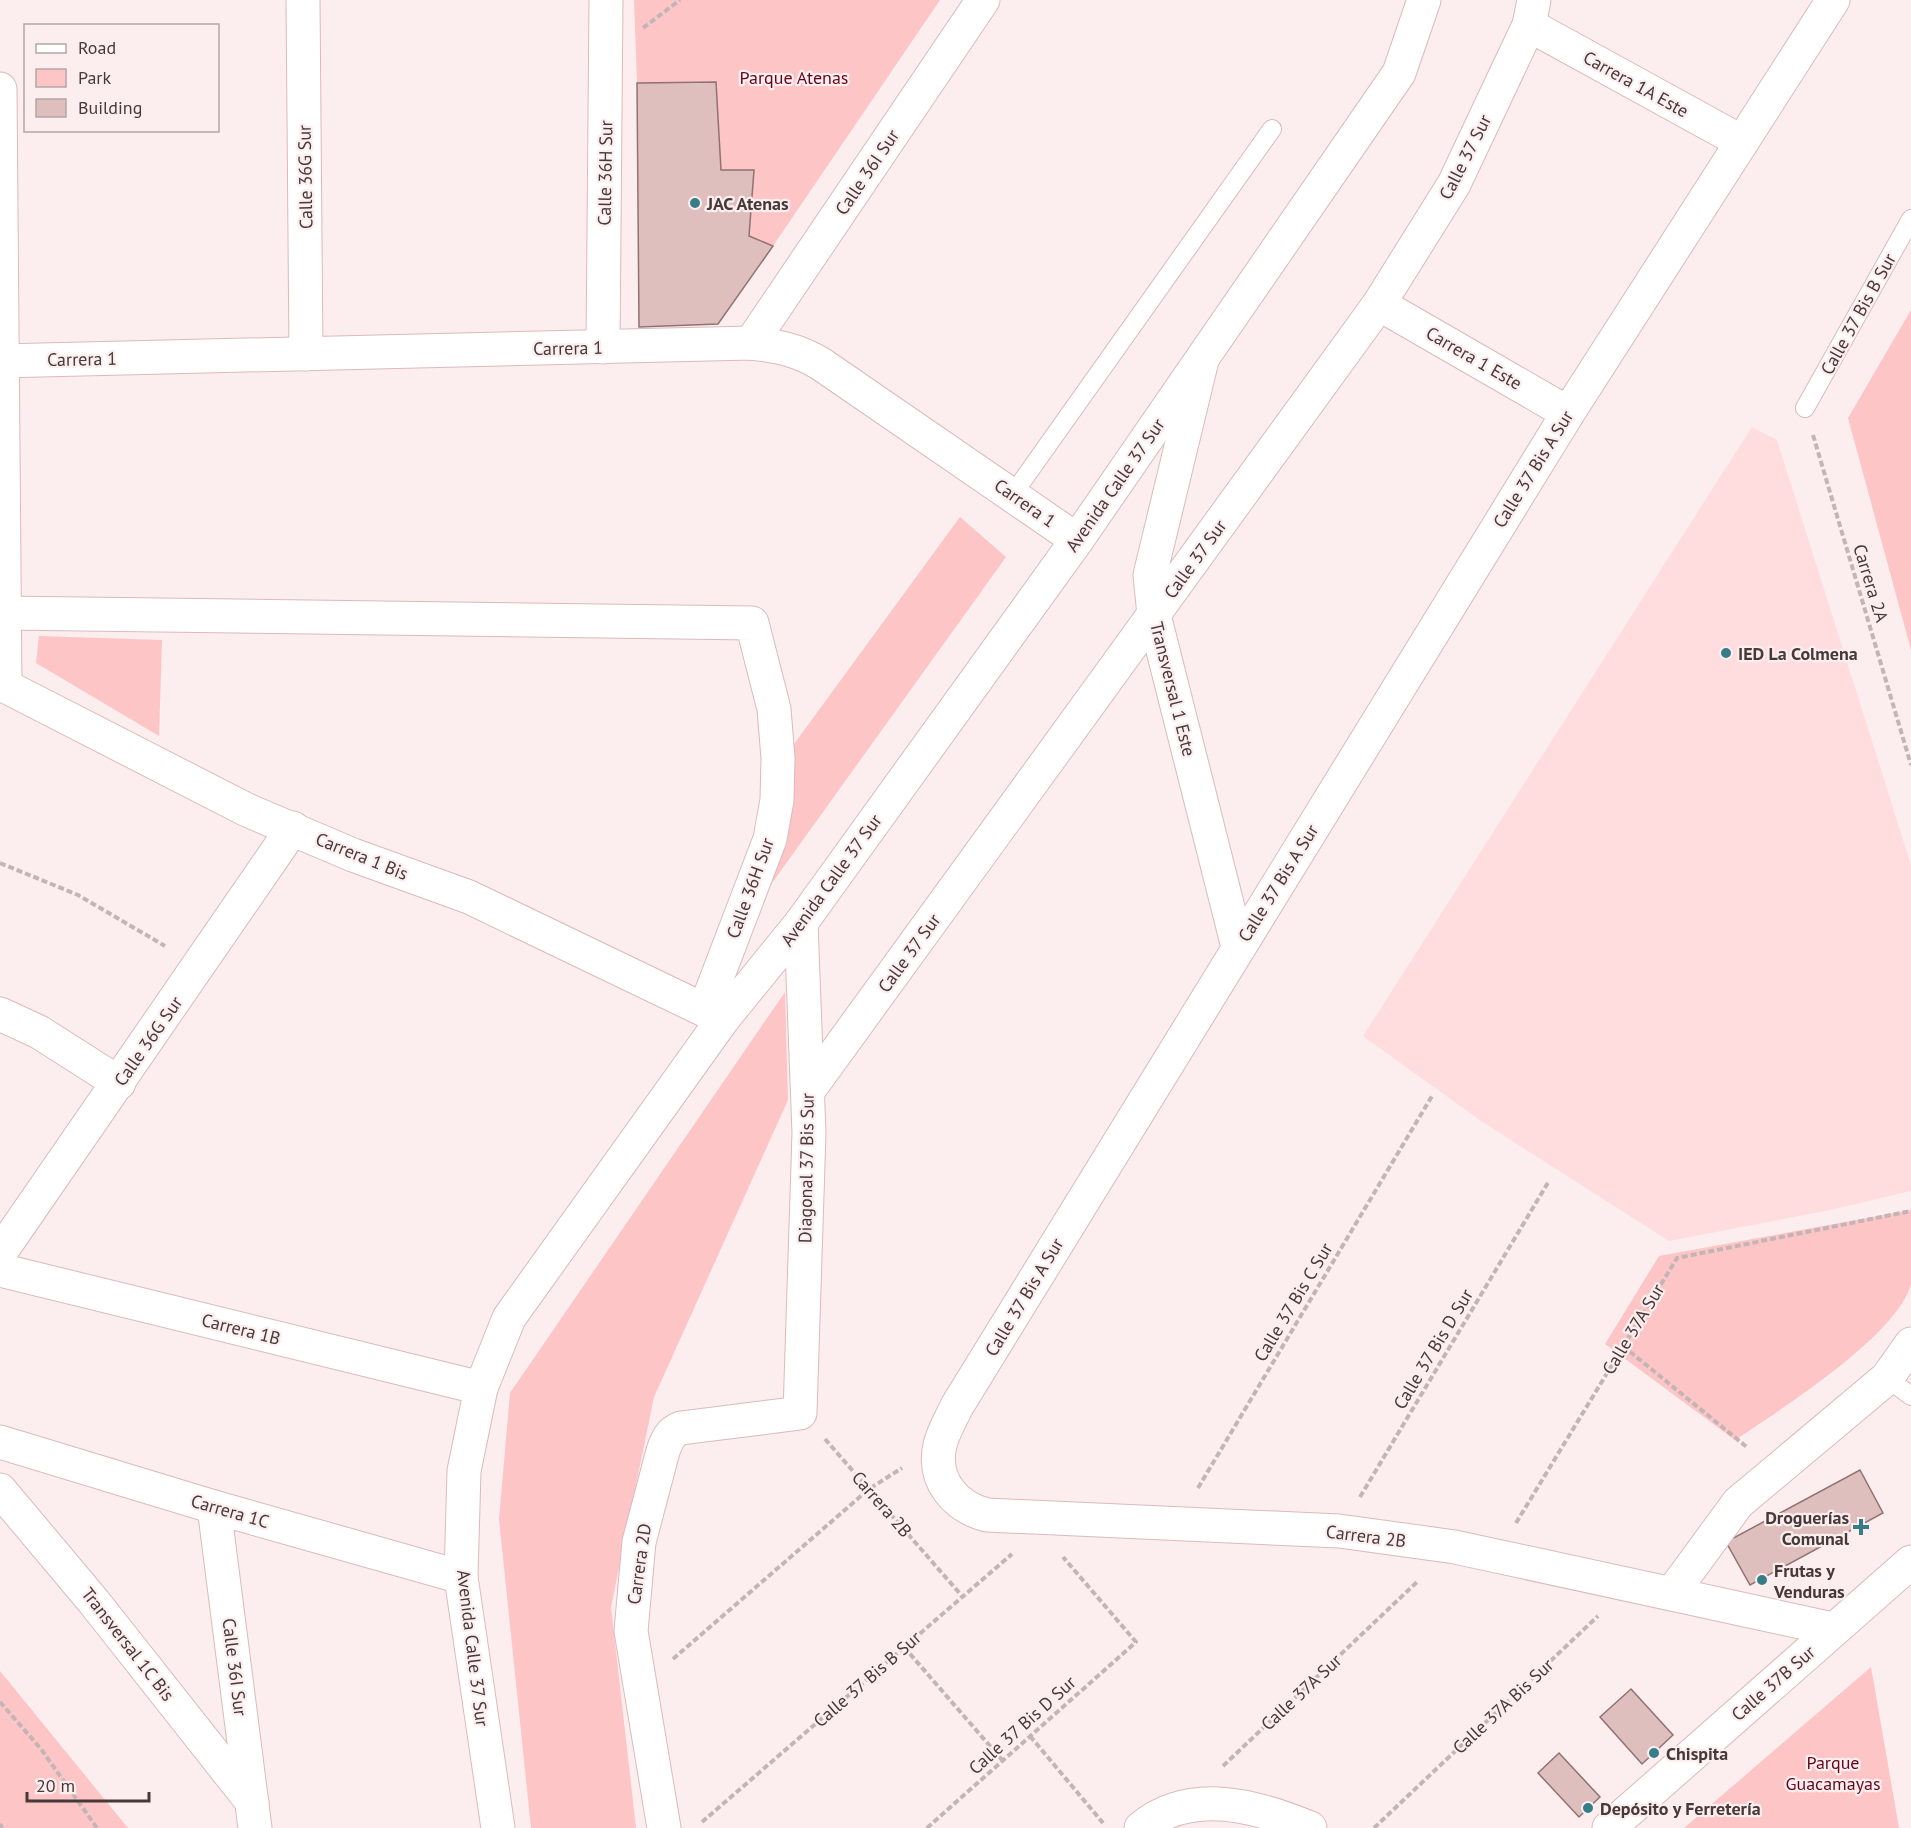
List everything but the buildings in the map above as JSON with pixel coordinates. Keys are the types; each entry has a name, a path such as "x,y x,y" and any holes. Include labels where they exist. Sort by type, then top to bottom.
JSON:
{"street":[{"name":"Calle 36G Sur","path":"303,0 306,354"},
{"name":"Calle 36H Sur","path":"603,347 606,0"},
{"name":"Calle 36I Sur","path":"751,343 983,0"},
{"name":"Avenida Calle 37 Sur","path":"498,1828 461,1577 464,1471 482,1388 509,1318 714,1014 801,923 1077,540 1202,360 1399,73 1424,0"},
{"name":"Calle 37 Bis A Sur","path":"940,1443 957,1406 1568,413 1833,0"},
{"name":"Carrera 1A Este","path":"1532,12 1742,142"},
{"name":"Calle 37 Sur","path":"808,1091 1379,304 1454,184 1532,12"},
{"path":"0,89 4,613 2,686"},
{"name":"Carrera 1 Este","path":"1379,304 1568,413"},
{"name":"Carrera 1","path":"1,361 751,343 791,349 807,356 1013,494 1077,540"},
{"name":"Transversal 1 Este","path":"1202,360 1150,575 1154,615 1238,947"},
{"name":"Calle 36H Sur","path":"4,613 752,622 774,709 778,758 777,800 770,839 714,1014"},
{"name":"Carrera 1 Bis","path":"2,686 247,810 353,855 469,897 714,1014"},
{"name":"Calle 36G Sur","path":"0,1253 199,968 292,828"},
{"name":"Diagonal 37 Bis Sur","path":"800,1413 808,1091 801,923"},
{"path":"0,1014 39,1032 119,1083"},
{"name":"Carrera 1B","path":"0,1270 482,1388"},
{"path":"1672,1593 1738,1503 1779,1468 1899,1387 1911,1344"},
{"name":"Carrera 2D","path":"664,1828 631,1631 639,1542 668,1438 674,1431 681,1428 800,1413"},
{"name":"Carrera 1C","path":"0,1442 214,1507 461,1577"},
{"name":"Carrera 2B","path":"940,1443 940,1472 947,1490 960,1504 987,1515 1035,1524 1178,1522 1339,1531 1455,1546 1833,1629"},
{"name":"Transversal 1C Bis","path":"0,1490 94,1602 253,1815"},
{"name":"Calle 36I Sur","path":"214,1507 253,1815"},
{"name":"Calle 37B Sur","path":"1609,1828 1911,1562"},
{"path":"1141,1828 1179,1807 1228,1803 1250,1806 1310,1828"}],"lane":[{"path":"1013,494 1272,129"},
{"name":"Calle 37 Bis B Sur","path":"1805,408 1911,219"}],"path":[{"name":"Carrera 2A","path":"1805,408 1911,765"},
{"path":"0,864 78,895 199,968"},
{"name":"Calle 37 Bis C Sur","path":"1178,1522 1432,1096"},
{"name":"Calle 37 Bis D Sur","path":"1339,1531 1549,1181"},
{"name":"Calle 37A Sur","path":"1497,1554 1677,1258 1911,1211"},
{"path":"1623,1346 1735,1440 1779,1468"},
{"name":"Carrera 2B","path":"800,1413 962,1596"},
{"path":"639,1688 869,1489 940,1443"},
{"name":"Calle 37 Bis D Sur","path":"927,1828 1136,1642 1035,1524"},
{"name":"Calle 37 Bis B Sur","path":"694,1828 962,1596 1035,1524"},
{"name":"Calle 37A Sur","path":"1220,1768 1455,1546"},
{"name":"Calle 37A Bis Sur","path":"1374,1828 1632,1584"},
{"path":"904,1647 1003,1761"},
{"path":"0,1702 40,1749 97,1828"},
{"path":"1030,1736 1107,1828"}],"shaded area":[{"name":"IED La Colmena","path":"1752,427 1777,440 1911,865 1911,1191 1830,1210 1669,1241 1481,1121 1363,1036"}],"green space":[{"name":"Parque Atenas","path":"634,0 940,0 773,246 749,236 754,171 721,170 716,83 637,83"},
{"path":"1911,310 1911,650 1848,418"},
{"path":"960,517 1006,557 762,897 786,755"},
{"path":"39,636 162,640 159,736 36,663"},
{"path":"785,992 788,1100 654,1397 611,1607 636,1828 531,1828 499,1519 510,1393"},
{"path":"1911,1210 1911,1284 1902,1304 1884,1326 1835,1370 1735,1440 1605,1344 1659,1256"},
{"name":"Parque Guacamayas","path":"1871,1667 1899,1828 1684,1828"},
{"path":"0,1671 128,1828 0,1828"}],"place":[{"name":"JAC Atenas","path":"695,203"},
{"name":"IED La Colmena","path":"1726,653"},
{"name":"Droguerías Comunal","path":"1861,1527"},
{"name":"Frutas y Venduras","path":"1762,1580"},
{"name":"Chispita","path":"1654,1753"},
{"name":"Depósito y Ferretería","path":"1588,1808"}]}
